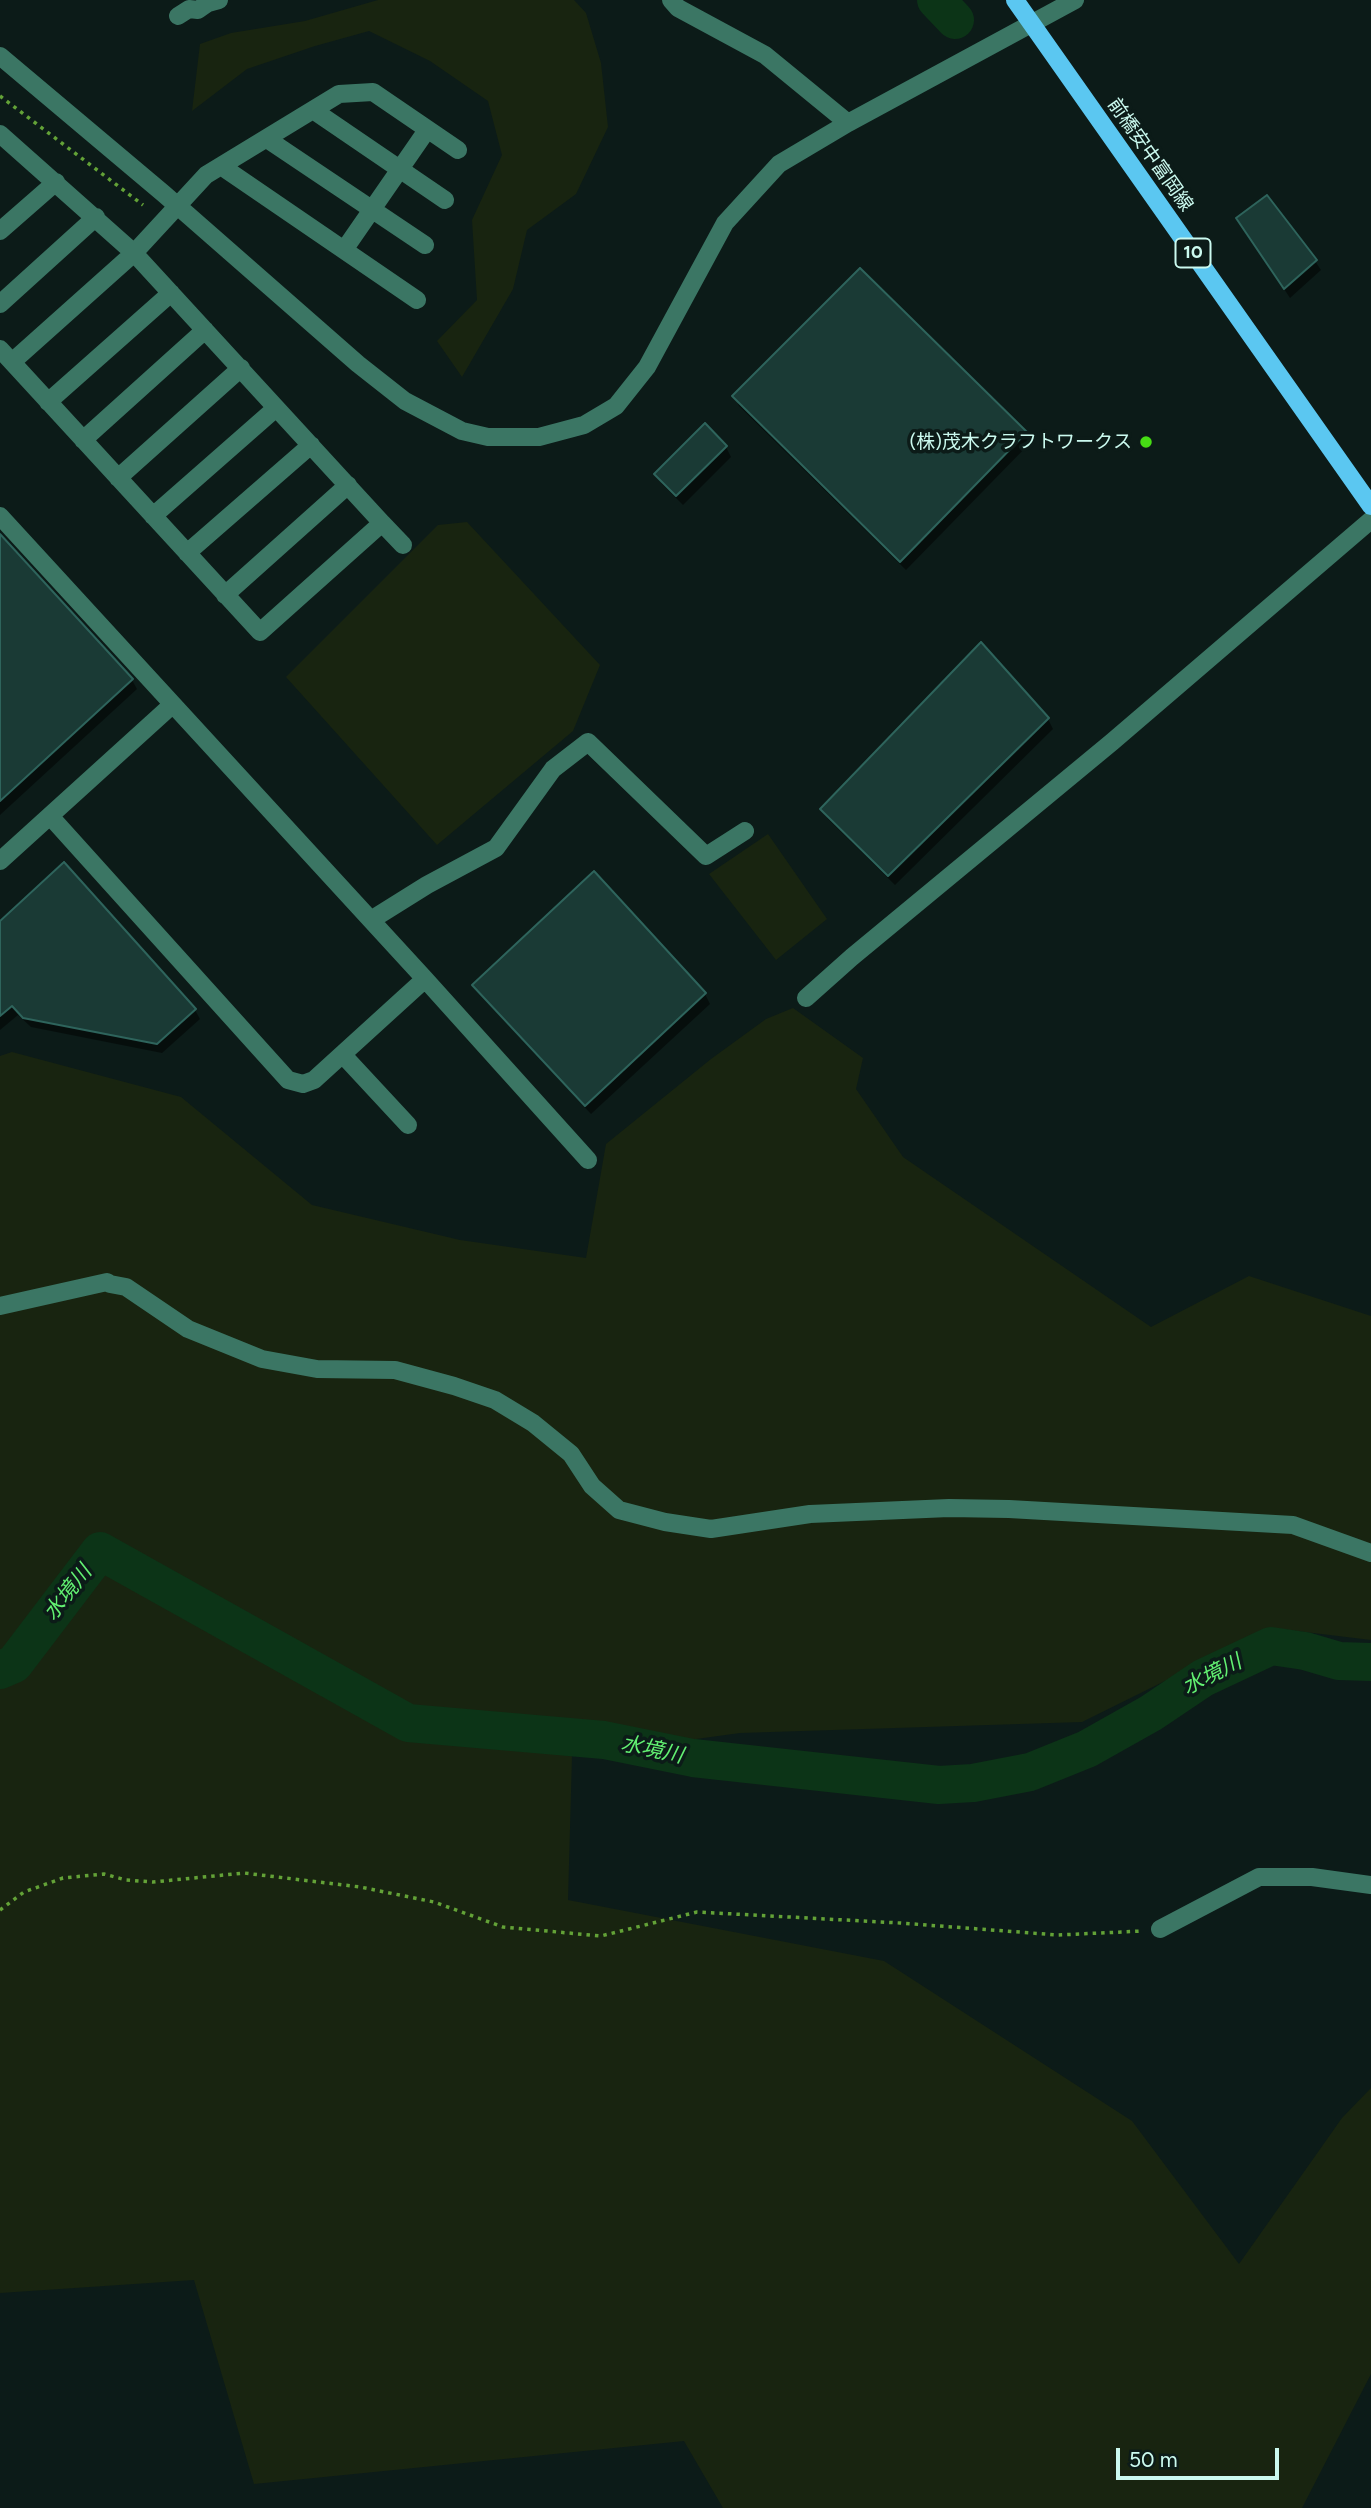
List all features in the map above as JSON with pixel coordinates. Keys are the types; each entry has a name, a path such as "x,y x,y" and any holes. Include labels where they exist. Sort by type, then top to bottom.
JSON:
{"main road":[{"name":"前橋安中富岡線","path":"1015,0 1371,506"}],"street":[{"path":"178,16 189,9 198,10 219,0"},
{"path":"671,0 678,8 765,55 848,123"},
{"path":"0,56 178,206 358,364 405,401 462,431 488,437 539,437 584,425 616,405 647,367 725,223 779,164 848,123 1075,0"},
{"path":"382,523 260,632 6,355 134,253 206,174 339,94 373,93 458,150"},
{"path":"313,110 445,200"},
{"path":"344,250 427,130"},
{"path":"267,139 425,245"},
{"path":"0,158 7,140 134,253 403,545"},
{"path":"221,166 417,300"},
{"path":"0,231 56,182"},
{"path":"0,304 96,218"},
{"path":"48,402 171,293"},
{"path":"83,440 205,330"},
{"path":"118,478 241,368"},
{"path":"153,516 276,408"},
{"path":"187,553 311,445"},
{"path":"225,595 348,485"},
{"path":"0,516 425,979 587,1160"},
{"path":"806,998 862,948 1112,742 1371,520"},
{"path":"0,861 172,705"},
{"path":"371,920 427,885 496,848 553,769 588,743 706,856 745,831"},
{"path":"50,816 288,1080 303,1084 314,1080 425,979"},
{"path":"343,1055 408,1125"},
{"path":"0,1306 107,1282 126,1287 188,1329 262,1359 317,1369 395,1370 495,1399 533,1423 571,1454 592,1486 619,1510 665,1522 711,1530 810,1514 949,1508 1009,1509 1293,1525 1371,1553"},
{"path":"1160,1929 1259,1877 1312,1877 1371,1885"}],"path":[{"path":"0,96 164,221"},
{"path":"0,1910 24,1892 63,1878 104,1874 126,1880 153,1882 244,1874 360,1887 434,1902 503,1927 601,1936 697,1912 1058,1935 1160,1929"}],"green space":[{"path":"378,0 574,0 586,13 601,63 608,127 576,194 527,230 513,289 462,377 437,341 477,300 472,220 502,155 488,101 430,61 369,31 247,69 192,111 200,44 231,33 305,21"},
{"path":"467,522 600,665 573,731 437,845 286,677 438,525"},
{"path":"768,834 827,919 776,960 709,874"},
{"path":"793,1008 863,1058 856,1089 903,1157 1151,1327 1249,1276 1371,1316 1371,1640 1272,1628 1082,1722 740,1733 572,1756 568,1900 884,1961 1132,2121 1239,2264 1342,2118 1371,2088 1371,2374 1302,2508 723,2508 684,2441 254,2484 194,2280 0,2293 0,1056 12,1052 181,1097 312,1205 460,1240 586,1258 606,1144 711,1059 766,1019"}],"building":[{"path":"1267,195 1317,260 1284,289 1236,218"},
{"path":"860,268 1027,432 900,562 732,396"},
{"path":"705,423 727,446 676,496 654,474"},
{"path":"0,534 133,679 0,801"},
{"path":"981,642 1049,718 888,876 820,809"},
{"path":"64,862 196,1009 157,1044 23,1018 12,1006 0,1016 0,921"},
{"path":"594,871 706,993 585,1106 472,985"}],"waterway":[{"path":"936,0 955,20"},
{"name":"水境川","path":"0,1670 14,1664 100,1551 408,1723 604,1740 693,1758 939,1785 973,1783 1030,1772 1087,1749 1151,1713 1203,1678 1271,1646 1305,1651 1339,1661 1371,1662"}],"place":[{"name":"(株)茂木クラフトワークス","path":"1146,442"}]}
